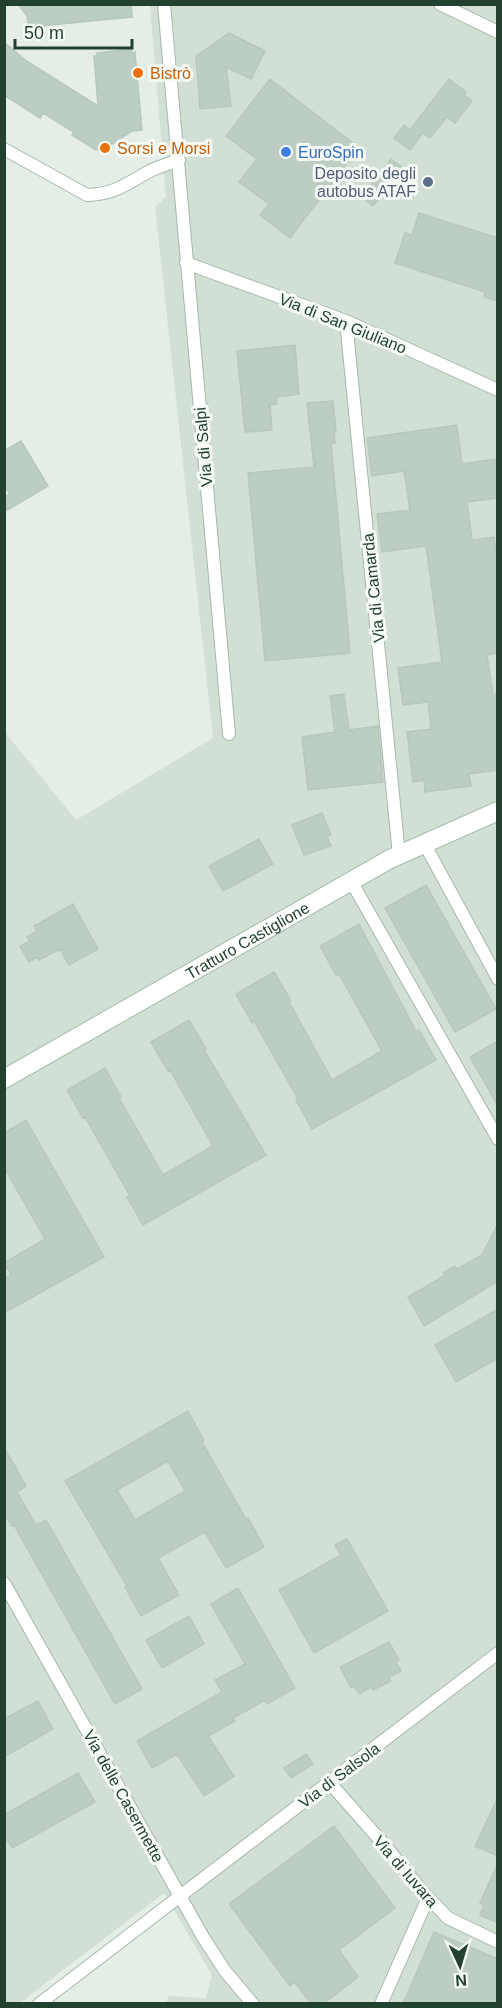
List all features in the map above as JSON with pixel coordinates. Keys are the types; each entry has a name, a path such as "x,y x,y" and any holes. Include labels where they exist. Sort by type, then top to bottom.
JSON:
{"street":[{"name":"Via di Salpi","path":"164,4 229,735"},
{"path":"440,4 498,32"},
{"path":"4,149 87,195 101,195 121,189 150,171 178,160"},
{"name":"Via di San Giuliano","path":"186,262 346,321 498,390"},
{"name":"Via di Camarda","path":"346,321 399,855"},
{"name":"Tratturo Castiglione","path":"4,1079 351,881 424,843 498,811"},
{"path":"424,843 498,980"},
{"path":"351,881 498,1139"},
{"name":"Via delle Casermette","path":"4,1583 180,1896 225,1971 253,2004"},
{"name":"Via di Salsola","path":"39,2004 498,1653"},
{"name":"Via di Iuvara","path":"329,1782 428,1898 448,1918 498,1942"},
{"path":"381,2004 428,1898"}],"shaded area":[{"path":"150,5 497,5 497,2003 166,2003 169,1996 206,1998 212,1975 164,1893 20,2003 5,2003 4,731 76,820 213,738 155,207 166,197"}],"building":[{"path":"18,4 131,4 132,17 31,27 31,23 28,23 27,16"},
{"path":"229,33 265,51 251,79 226,67 231,106 200,109 196,56"},
{"path":"4,42 28,62 98,106 94,56 97,56 97,53 131,49 132,53 135,52 142,130 132,131 109,146 96,150 72,135 74,132 43,113 40,118 4,95"},
{"path":"270,79 359,148 290,238 260,215 269,204 239,182 257,159 226,136"},
{"path":"449,79 466,92 464,95 472,101 455,123 447,117 430,138 423,133 410,150 394,138 404,125 410,130"},
{"path":"391,159 403,168 373,206 362,197"},
{"path":"419,213 498,238 498,301 484,297 485,292 395,263 405,233 412,235"},
{"path":"295,345 299,394 276,397 277,404 270,405 272,430 245,432 237,351"},
{"path":"333,401 336,432 334,432 335,443 331,443 350,653 265,661 248,473 314,467 307,403"},
{"path":"457,425 462,464 495,459 498,475 498,498 467,502 472,540 494,537 498,563 498,653 487,655 493,694 498,694 498,770 469,774 471,786 425,792 424,780 413,782 407,732 431,729 428,702 403,705 398,668 442,662 426,546 382,552 377,514 410,510 404,471 372,476 367,438"},
{"path":"21,441 48,486 4,512 4,497 10,494 4,484 4,451"},
{"path":"344,694 349,730 378,726 383,782 308,790 302,737 335,732 330,696"},
{"path":"322,813 331,835 327,836 331,846 304,855 292,825"},
{"path":"259,839 273,864 223,891 209,866"},
{"path":"426,885 496,1009 455,1032 385,908"},
{"path":"73,904 98,949 69,965 60,949 39,960 37,957 29,962 20,946 30,941 27,937 37,931 34,926"},
{"path":"359,924 416,1031 419,1030 436,1060 312,1129 296,1100 298,1099 236,994 274,972 332,1080 382,1051 339,974 336,975 320,946"},
{"path":"189,1020 206,1049 204,1050 266,1155 143,1225 127,1197 130,1196 67,1090 105,1068 121,1097 119,1098 163,1175 213,1146 170,1070 168,1071 151,1042"},
{"path":"498,1041 498,1106 470,1057"},
{"path":"26,1120 104,1257 4,1313 4,1279 11,1275 4,1263 45,1239 4,1167 4,1133"},
{"path":"498,1223 498,1281 424,1326 408,1297 444,1276 443,1273 455,1266 457,1269 482,1255"},
{"path":"498,1309 498,1358 456,1382 435,1345"},
{"path":"188,1411 204,1441 202,1442 264,1547 226,1568 205,1532 158,1558 179,1595 141,1616 125,1587 127,1586 65,1481","holes":["168,1461 185,1491 135,1520 117,1490"]},
{"path":"4,1447 26,1486 17,1492 36,1525 46,1520 142,1689 115,1704 14,1525 12,1526 4,1514"},
{"path":"347,1539 388,1611 314,1653 279,1590 341,1555 335,1545"},
{"path":"238,1588 295,1688 267,1704 265,1700 233,1718 235,1721 208,1736 234,1776 204,1796 177,1754 152,1768 137,1741 222,1692 215,1680 245,1664 211,1604"},
{"path":"189,1616 204,1644 162,1668 146,1640"},
{"path":"389,1642 399,1660 396,1662 401,1671 389,1677 391,1681 373,1690 371,1687 359,1694 354,1686 351,1688 340,1667"},
{"path":"38,1701 53,1729 4,1757 4,1719"},
{"path":"306,1754 313,1764 291,1778 284,1768"},
{"path":"78,1773 95,1802 12,1848 4,1834 4,1815"},
{"path":"498,1797 498,1856 475,1846"},
{"path":"334,1826 395,1908 339,1950 358,1977 323,2004 311,2004 295,1982 290,1986 229,1904"},
{"path":"498,1863 498,1923 480,1915 484,1905 480,1903"},
{"path":"434,1932 498,1959 498,2004 403,2004"}],"place":[{"name":"Bistrò","path":"138,73"},
{"name":"Sorsi e Morsi","path":"105,148"},
{"name":"EuroSpin","path":"286,152"},
{"name":"Deposito degli autobus ATAF","path":"428,182"}]}
